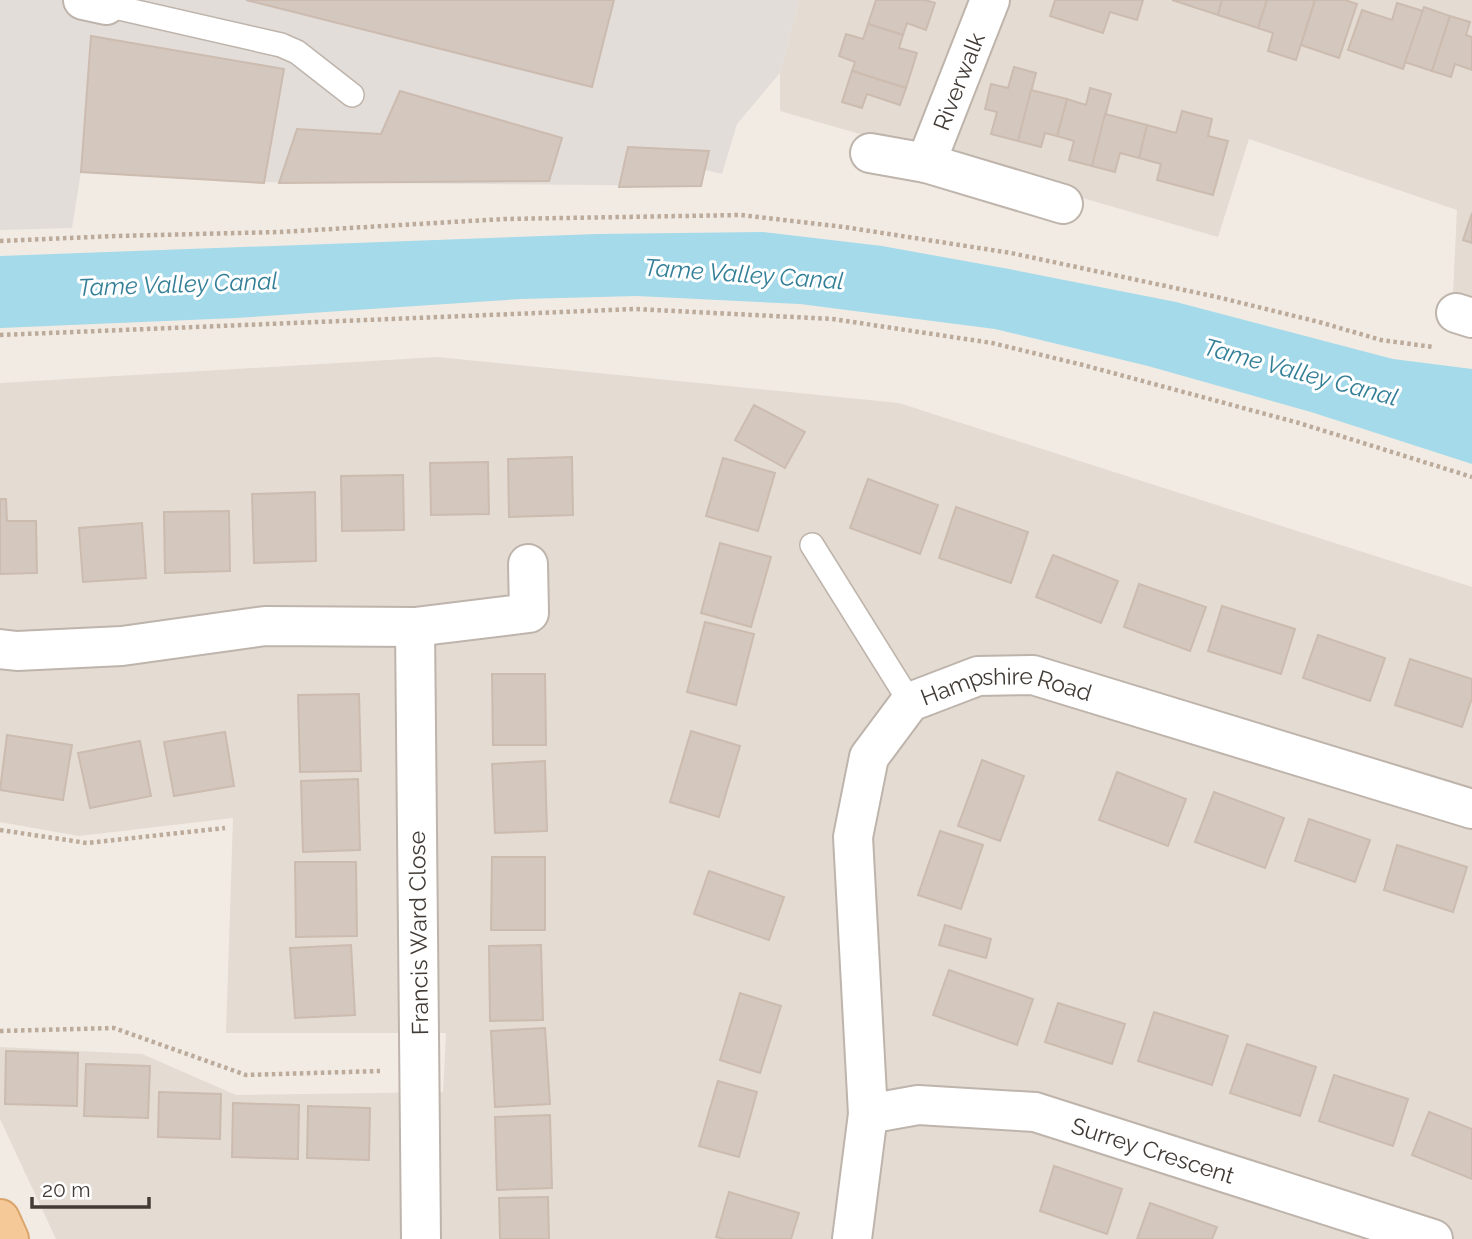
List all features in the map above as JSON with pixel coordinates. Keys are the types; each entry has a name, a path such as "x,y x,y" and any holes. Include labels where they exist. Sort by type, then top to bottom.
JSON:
{"main road":[{"path":"0,1219 9,1239"}],"street":[{"name":"Riverwalk","path":"926,163 990,0"},
{"path":"870,153 926,163 1063,204"},
{"path":"0,649 17,652 122,646 265,626 415,627 529,613 528,564"},
{"name":"Francis Ward Close","path":"415,627 421,1239"},
{"name":"Hampshire Road","path":"852,1239 868,1114 853,837 869,757 910,702 978,676 1033,675 1472,809"},
{"name":"Surrey Crescent","path":"868,1114 918,1105 1035,1112 1433,1239"}],"lane":[{"path":"95,3 298,52 352,95"},
{"path":"812,545 910,702"}],"path":[{"path":"0,241 280,232 504,219 741,215 844,227 1011,253 1229,300 1381,340 1435,347"},
{"path":"0,335 635,309 833,319 992,343 1083,365 1299,423 1472,477"},
{"path":"0,830 87,843 225,828"},
{"path":"0,1031 114,1028 246,1074 419,1070"}],"shaded area":[{"path":"0,0 799,0 780,73 737,124 722,174 705,170 701,186 253,182 81,172 72,228 0,230"},
{"path":"799,0 1472,0 1472,298 1453,292 1457,210 1249,139 1218,237 780,111 780,73"},
{"path":"437,357 899,403 1472,587 1472,1239 56,1239 0,1119 0,1047 142,1054 236,1095 443,1092 446,1033 226,1033 233,818 79,836 0,822 0,383"}],"water":[{"name":"Tame Valley Canal","path":"763,232 882,246 1009,269 1176,302 1393,359 1472,369 1472,464 1311,412 1148,366 995,329 800,304 637,296 521,299 236,318 0,328 0,256 597,234"}],"building":[{"path":"246,0 614,0 592,87"},
{"path":"876,0 925,0 935,3 926,30 907,23 903,35 868,24"},
{"path":"1055,0 1143,0 1137,20 1110,12 1103,33 1050,16"},
{"path":"1172,0 1222,0 1218,15"},
{"path":"1222,0 1267,0 1258,28 1218,15"},
{"path":"1267,0 1315,0 1296,60 1268,51 1273,33 1258,28"},
{"path":"1315,0 1345,0 1357,4 1339,58 1301,45"},
{"path":"1397,3 1423,11 1403,69 1348,50 1362,10 1392,20"},
{"path":"1424,7 1450,16 1432,71 1405,62"},
{"path":"1450,16 1470,22 1466,35 1472,37 1472,70 1455,64 1451,77 1432,71"},
{"path":"868,24 903,35 899,48 917,53 906,88 852,71 855,62 839,56 846,34 863,39"},
{"path":"91,36 284,69 264,183 81,172"},
{"path":"1014,67 1036,73 1018,141 991,134 997,112 985,109 991,84 1008,88"},
{"path":"852,71 906,88 900,105 867,94 862,108 842,102"},
{"path":"1090,88 1111,94 1092,166 1069,160 1074,141 1057,136 1067,99 1086,105"},
{"path":"1031,90 1067,99 1057,136 1045,133 1041,147 1018,141"},
{"path":"400,91 562,138 549,181 279,183 297,129 381,134"},
{"path":"1182,111 1212,119 1208,136 1228,141 1213,195 1157,180 1161,164 1139,158 1147,125 1176,133"},
{"path":"1105,114 1147,125 1139,158 1120,153 1115,172 1092,166"},
{"path":"628,147 709,151 701,186 619,187"},
{"path":"1472,213 1472,243 1463,240"},
{"path":"754,405 805,432 785,468 735,440"},
{"path":"572,457 573,515 509,517 508,459"},
{"path":"723,458 775,473 758,531 706,516"},
{"path":"488,462 489,514 431,515 430,463"},
{"path":"403,475 404,530 342,531 341,476"},
{"path":"868,479 938,505 920,554 850,528"},
{"path":"315,492 316,561 254,563 252,494"},
{"path":"0,499 6,499 7,521 36,521 37,573 0,574"},
{"path":"956,507 1028,532 1011,583 939,558"},
{"path":"229,511 230,571 165,573 164,512"},
{"path":"142,523 146,578 83,582 79,528"},
{"path":"720,543 771,557 751,627 701,613"},
{"path":"1053,555 1118,581 1101,623 1036,597"},
{"path":"1139,584 1206,607 1190,651 1124,627"},
{"path":"1222,606 1295,629 1281,674 1208,651"},
{"path":"705,622 754,634 736,705 687,692"},
{"path":"1318,635 1385,658 1370,701 1303,678"},
{"path":"1410,659 1472,679 1472,698 1462,727 1395,705"},
{"path":"492,674 545,674 546,745 493,745"},
{"path":"359,694 361,771 300,772 298,695"},
{"path":"691,731 740,746 719,817 670,802"},
{"path":"225,732 234,786 174,796 164,742"},
{"path":"7,735 72,745 63,800 0,790"},
{"path":"140,741 151,796 90,808 78,753"},
{"path":"982,760 1024,776 1000,841 958,826"},
{"path":"545,761 547,831 495,833 492,764"},
{"path":"1117,772 1186,799 1168,846 1099,820"},
{"path":"358,779 360,850 303,852 301,781"},
{"path":"1214,792 1284,818 1265,868 1195,842"},
{"path":"1309,819 1370,840 1355,882 1295,861"},
{"path":"940,831 983,845 961,909 918,895"},
{"path":"1397,845 1467,867 1453,912 1384,890"},
{"path":"492,857 545,857 545,930 491,930"},
{"path":"295,862 356,862 357,936 296,937"},
{"path":"709,871 784,897 769,940 694,914"},
{"path":"945,925 991,939 986,958 939,945"},
{"path":"351,945 355,1015 295,1018 290,948"},
{"path":"541,945 543,1020 490,1021 489,946"},
{"path":"949,970 1033,999 1017,1045 933,1015"},
{"path":"740,993 781,1006 760,1073 720,1060"},
{"path":"1058,1003 1125,1024 1112,1064 1045,1042"},
{"path":"1154,1012 1228,1036 1212,1085 1138,1061"},
{"path":"545,1028 550,1104 495,1107 491,1031"},
{"path":"1247,1044 1316,1067 1300,1116 1230,1093"},
{"path":"6,1051 78,1053 77,1106 5,1104"},
{"path":"86,1064 150,1066 148,1118 84,1116"},
{"path":"1334,1075 1408,1099 1393,1146 1319,1121"},
{"path":"718,1081 757,1092 739,1157 699,1146"},
{"path":"159,1092 221,1094 220,1139 158,1137"},
{"path":"233,1103 299,1105 298,1159 232,1157"},
{"path":"308,1106 370,1108 369,1160 307,1158"},
{"path":"1429,1112 1472,1129 1472,1179 1412,1155"},
{"path":"550,1115 552,1188 497,1190 495,1117"},
{"path":"1054,1166 1122,1189 1107,1234 1040,1211"},
{"path":"729,1192 799,1213 791,1239 716,1237"},
{"path":"548,1197 549,1239 500,1239 499,1198"},
{"path":"1150,1203 1217,1227 1212,1239 1137,1239"}]}
